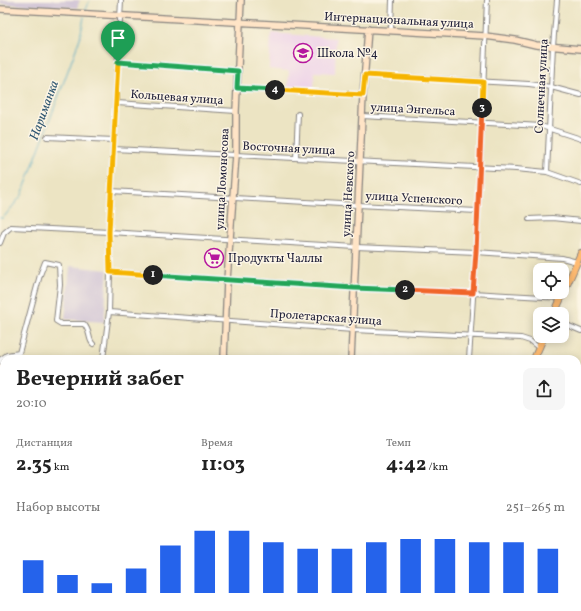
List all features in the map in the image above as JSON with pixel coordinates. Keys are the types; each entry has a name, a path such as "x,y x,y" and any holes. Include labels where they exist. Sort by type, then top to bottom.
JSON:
{"main road":[{"path":"569,280 581,253"},
{"path":"536,355 541,343"}],"street":[{"path":"104,355 109,312 109,232 117,103 121,0"},
{"name":"улица Ломоносова","path":"224,355 229,239 236,155 236,111 241,0"},
{"path":"391,30 392,0"},
{"path":"469,355 476,252 487,0"},
{"name":"Солнечная улица","path":"547,172 553,46 557,0"},
{"name":"Интернациональная улица","path":"0,9 485,36 515,40 536,45 581,48"},
{"name":"улица Невского","path":"351,355 363,95 368,29"},
{"path":"118,62 238,71"},
{"path":"365,75 529,84 551,87 581,95"},
{"path":"237,88 363,95"},
{"name":"Кольцевая улица","path":"117,103 236,111"},
{"path":"296,158 298,114"},
{"name":"улица Энгельса","path":"362,116 541,126 581,139"},
{"path":"47,137 114,140"},
{"name":"Восточная улица","path":"114,149 516,169 547,172 581,184"},
{"name":"улица Успенского","path":"111,191 477,211"},
{"path":"529,219 552,218 581,221"},
{"path":"0,243 4,233 11,227 356,247 476,252 562,258 577,262"},
{"path":"7,355 19,353 44,262 59,264 60,285 56,321 61,324 84,324 89,330 91,342 93,344"},
{"path":"110,272 354,288 533,296"},
{"name":"Пролетарская улица","path":"109,312 352,330 521,338 530,341 539,348"},
{"path":"569,326 581,331"}],"shaded area":[{"path":"0,0 80,0 77,8 0,4"},
{"name":"Школа №4","path":"271,33 336,38 335,73 315,72 314,88 288,87 289,71 269,69"},
{"path":"70,266 108,270 104,322 65,319"}],"waterway":[{"name":"Нариманка","path":"85,12 90,0"},
{"name":"Нариманка","path":"0,218 3,218 22,195 80,38 84,17"}],"place":[{"name":"Школа №4","path":"303,53"},
{"name":"Продукты Чаллы","path":"214,258"}],"route":[{"path":"118,62 238,71 237,88 363,95 365,75 483,82 473,293 354,288 110,272 109,232 118,62"}]}
